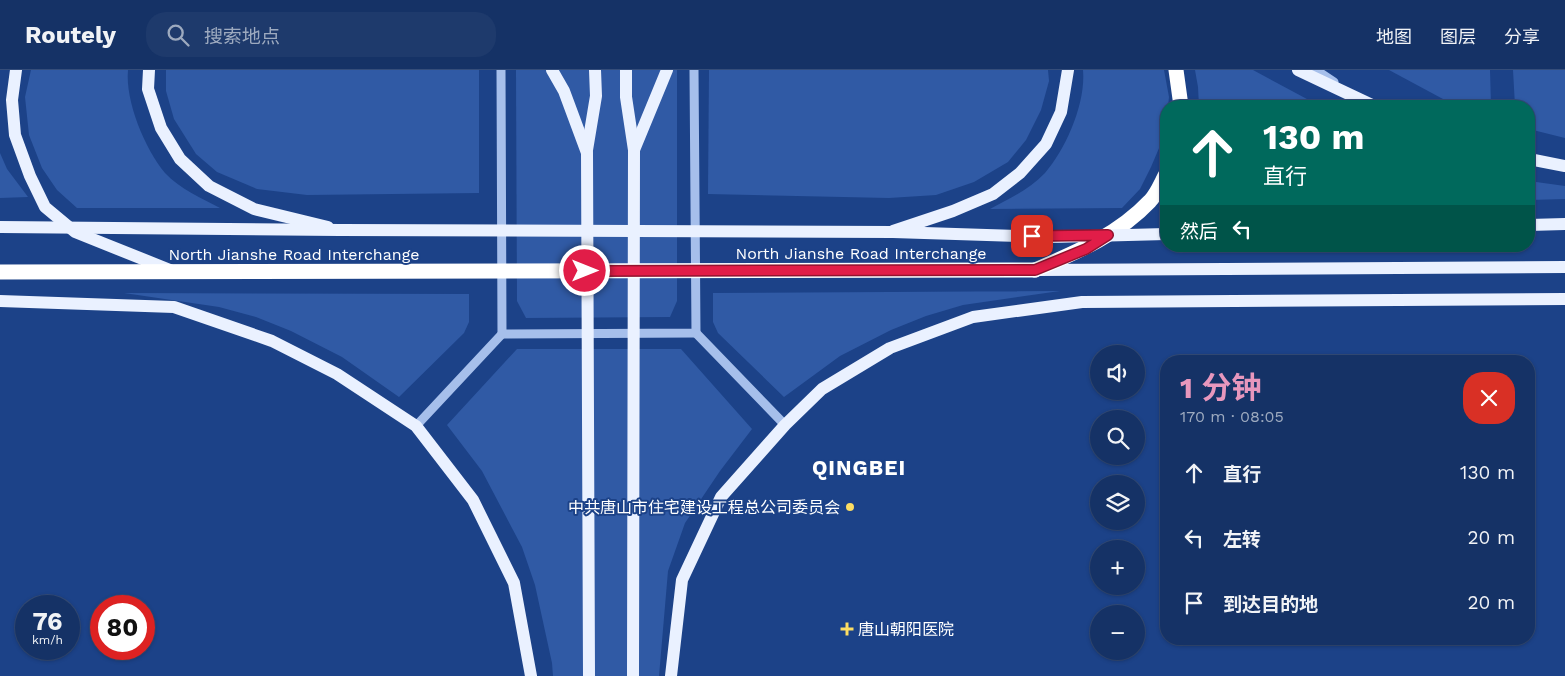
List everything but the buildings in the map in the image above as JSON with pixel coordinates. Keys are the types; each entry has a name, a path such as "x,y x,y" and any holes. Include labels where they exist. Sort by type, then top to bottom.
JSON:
{"highway":[{"path":"1176,70 1180,100"},
{"path":"1035,270 1086,249 1113,232 1152,200 1160,185"},
{"name":"North Jianshe Road Interchange","path":"0,272 1035,270"}],"main road":[{"path":"16,70 12,100 15,136 30,176 45,207 75,232 174,272"},
{"path":"149,70 148,89 161,128 180,159 208,186 254,209 340,230"},
{"path":"552,70 564,91 587,153"},
{"path":"589,676 587,153 596,96 595,70"},
{"path":"626,70 626,97 634,150 633,676"},
{"path":"634,150 667,70"},
{"path":"893,232 993,194 1020,173 1046,144 1061,112 1068,70"},
{"path":"1298,70 1359,100"},
{"path":"1535,160 1565,166"},
{"path":"1535,225 1565,224"},
{"name":"North Jianshe Road Interchange","path":"0,227 893,232 1052,237 1113,232 1160,234"},
{"name":"North Jianshe Road Interchange","path":"1035,270 1565,267"},
{"path":"672,676 682,580 721,497 785,425 822,389 890,348 973,316 1082,302 1565,298"},
{"path":"0,301 174,307 272,340 337,374 416,426 473,500 514,583 531,676"}],"street":[{"path":"416,426 502,334 501,70"},
{"path":"694,70 696,333 785,425"},
{"path":"1316,70 1360,100"},
{"path":"502,334 696,333"}],"shaded area":[{"path":"31,70 128,70 133,110 150,151 158,163 165,173 177,184 220,208 77,208 57,190 42,168 29,135 25,97"},
{"path":"166,70 479,70 479,193 307,195 257,189 217,172 196,154 174,119 166,91"},
{"path":"516,70 677,70 677,301 670,317 526,318 517,301"},
{"path":"709,70 1048,70 1049,81 1041,110 1026,140 1008,162 974,182 936,195 889,198 708,194"},
{"path":"1083,70 1164,70 1169,97 1169,100 1160,100 1160,146 1140,189 1122,208 990,209 1033,184 1053,163 1073,125 1078,111 1083,83"},
{"path":"1195,70 1253,70 1309,100 1199,100"},
{"path":"1389,70 1490,70 1491,100 1445,100"},
{"path":"1513,70 1565,70 1565,138 1535,130 1535,100 1515,100"},
{"path":"0,153 7,169 28,197 0,198"},
{"path":"1535,182 1565,186 1565,199 1535,200"},
{"path":"1060,291 963,305 926,316 891,330 840,356 784,397 718,333 713,322 713,293"},
{"path":"124,293 469,294 469,322 464,333 399,397 342,357 291,331 256,317 219,307"},
{"path":"517,349 681,349 752,429 720,471 685,523 668,571 659,676 553,676 552,663 535,585 522,547 482,471 447,425"}],"place":[{"name":"中共唐山市住宅建设工程总公司委员会","path":"850,507"},
{"name":"唐山朝阳医院","path":"847,629"}],"district":[{"name":"QINGBEI","path":"859,468"}],"route":[{"path":"585,271 1035,270 1086,249 1108,235 1032,236"}]}
